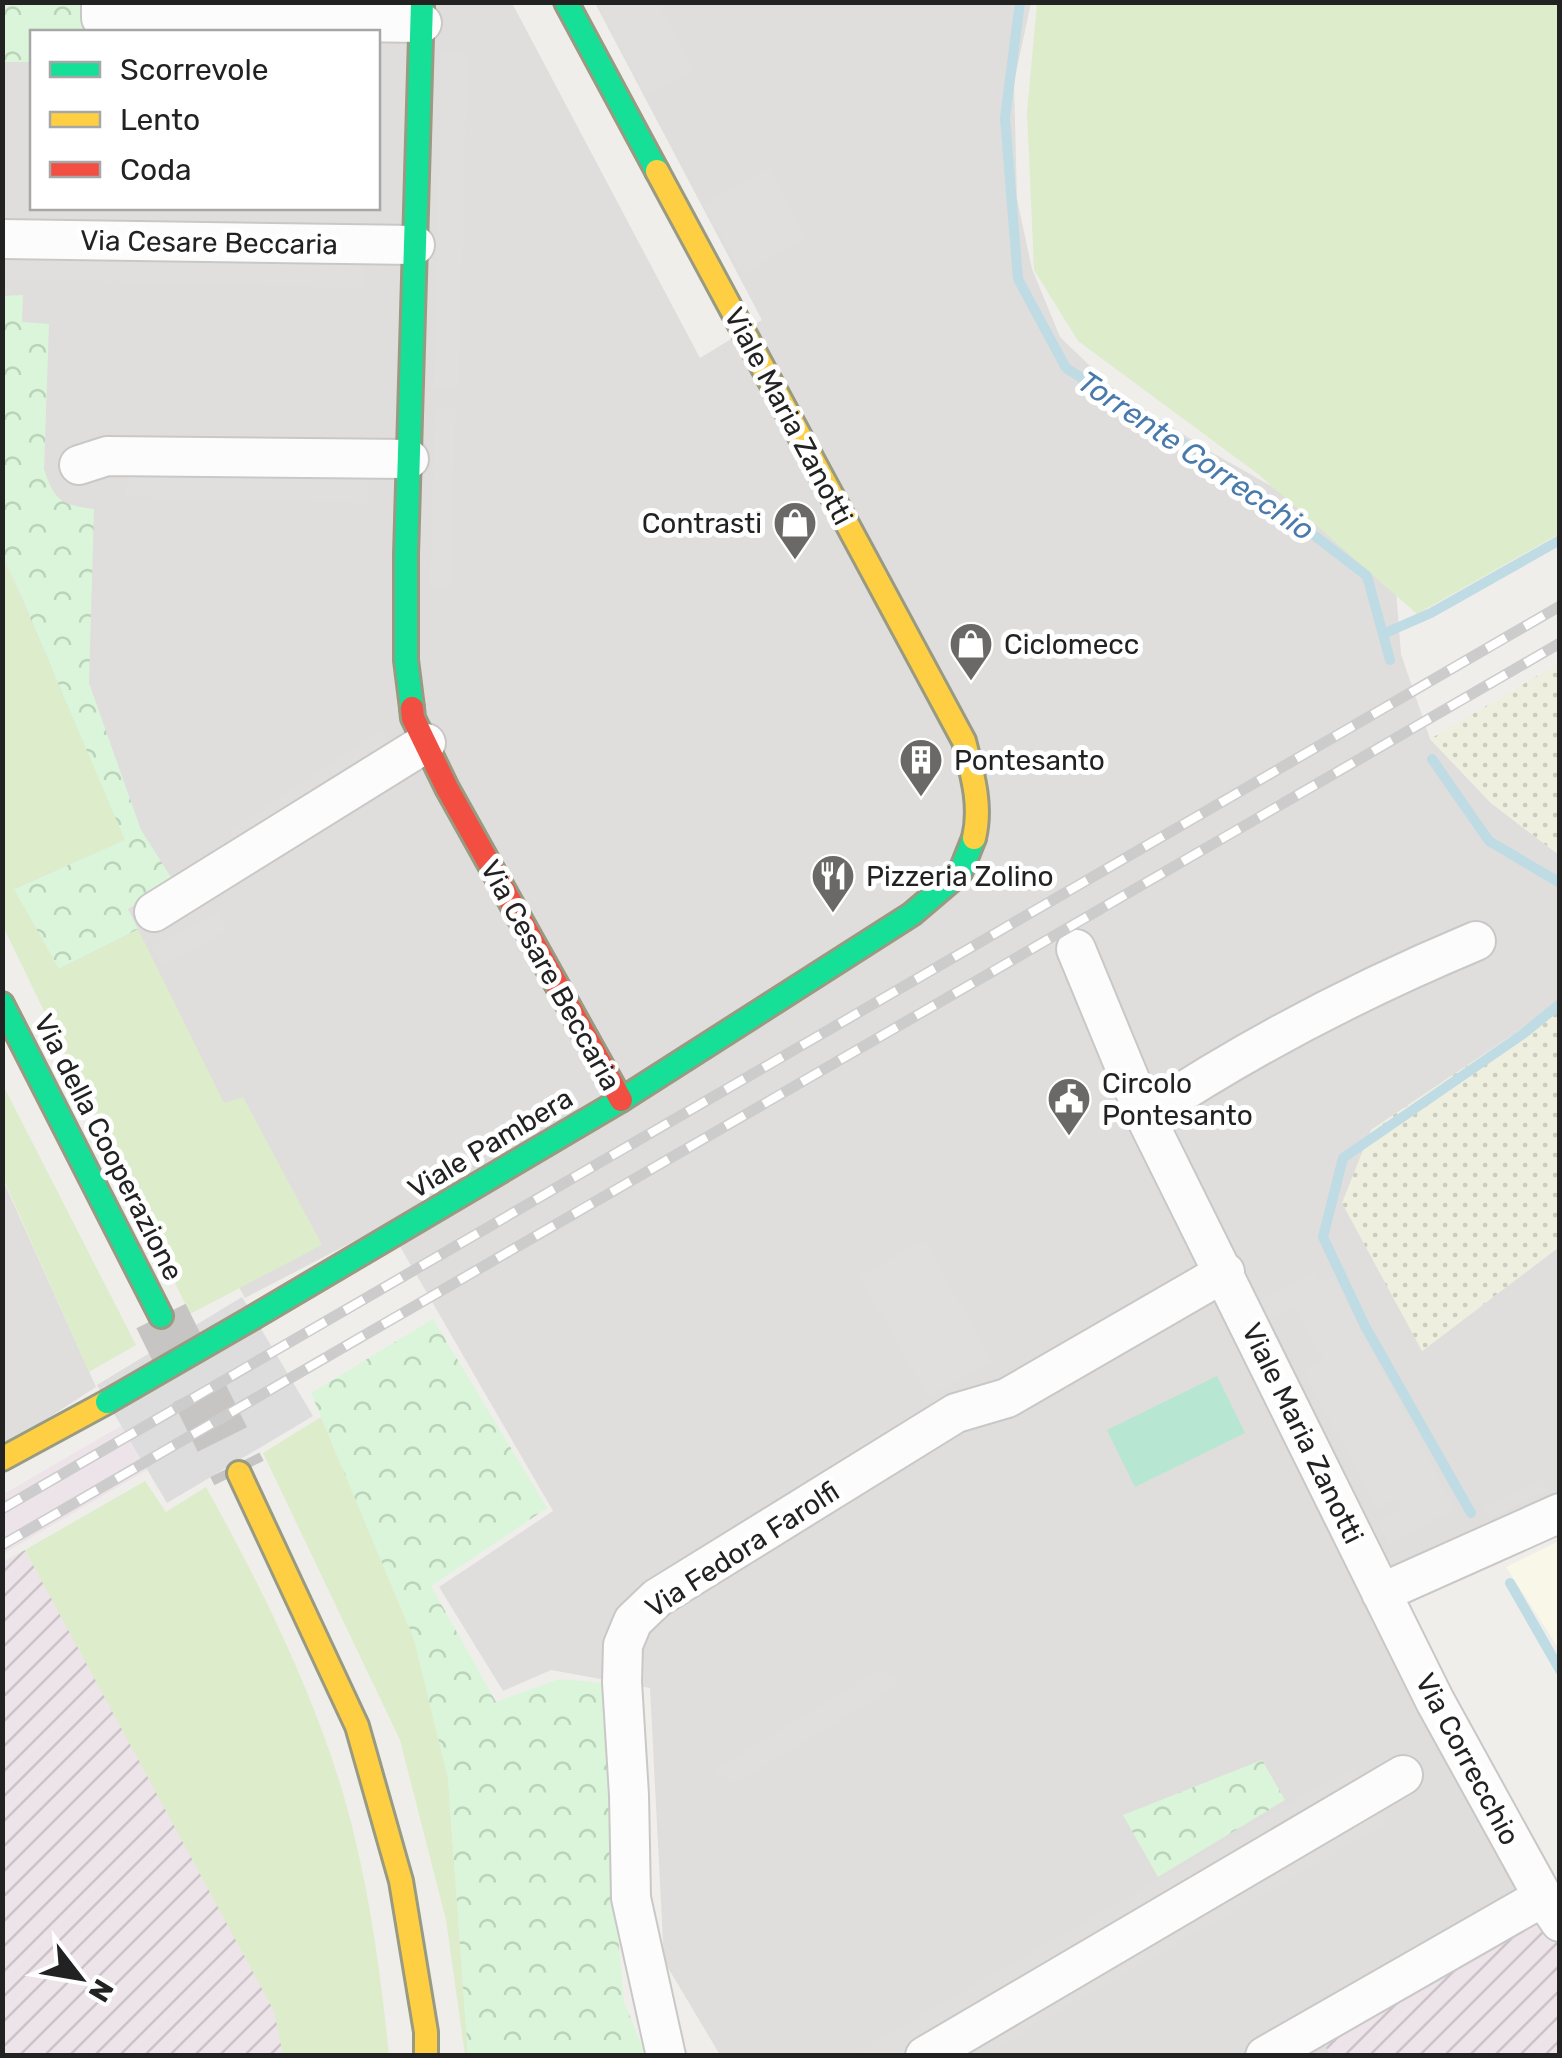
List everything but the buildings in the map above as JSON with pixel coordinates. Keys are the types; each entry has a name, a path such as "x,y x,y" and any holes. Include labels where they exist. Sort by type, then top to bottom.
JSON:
{"main road":[{"name":"Viale Maria Zanotti","path":"566,2 964,741 975,785 978,821 974,838"},
{"name":"Via Cesare Beccaria","path":"422,13 406,660 413,718 621,1100"},
{"name":"Viale Pambera","path":"2,1459 254,1318 621,1100 912,914 960,872 974,838"},
{"name":"Via della Cooperazione","path":"2,1004 161,1316"},
{"path":"240,1473 358,1726 401,1881 426,2032 426,2056"}],"street":[{"name":"Via Cesare Beccaria","path":"101,2 101,18 422,13"},
{"name":"Via Cesare Beccaria","path":"2,239 415,245"},
{"path":"79,465 107,456 409,459"},
{"path":"154,912 426,743"},
{"path":"1145,1116 1193,1084 1319,1014 1476,941"},
{"name":"Viale Maria Zanotti","path":"1076,949 1145,1116 1381,1593"},
{"name":"Via Fedora Farolfi","path":"666,2056 631,1898 630,1795 622,1682 623,1646 633,1621 657,1598 956,1413 1007,1398 1225,1272"},
{"path":"1381,1593 1560,1513"},
{"name":"Via Correcchio","path":"1381,1593 1435,1701 1551,1910"},
{"path":"925,2056 1402,1775"},
{"path":"1265,2056 1551,1910"}],"shaded area":[{"path":"2,3 512,3 700,358 762,320 595,3 1031,3 1014,82 1017,199 1032,269 1060,337 1116,391 1211,452 1361,537 1395,577 1401,654 1430,739 1491,803 1559,855 1559,1004 1371,1130 1422,1351 1559,1247 1559,1503 1392,1586 1553,1896 1311,2025 1331,2055 720,2055 664,1961 650,1688 551,1670 503,1691 439,1587 553,1511 387,1224 245,1298 14,889 54,678 3,554"},
{"path":"598,3 658,3 693,70 646,94"},
{"path":"441,54 468,54 458,387 434,387"},
{"path":"768,168 807,237 743,274 704,205"},
{"path":"3,254 364,263 364,288 3,279"},
{"path":"435,409 455,409 451,587 430,586"},
{"path":"127,472 368,478 368,503 126,497"},
{"path":"381,730 393,752 241,851 229,831"},
{"path":"218,912 227,931 161,965 151,945"},
{"path":"2,1178 96,1387 2,1448"},
{"path":"925,1240 992,1362 928,1397 860,1276"},
{"path":"1313,1272 1319,1284 1333,1277 1455,1508 1388,1544 1378,1523 1401,1510 1395,1499 1376,1508 1304,1371 1324,1360 1295,1306 1270,1318 1260,1300"},
{"path":"138,1416 164,1460 3,1554 2,1495"},
{"path":"885,1428 894,1435 640,1595 633,1591"},
{"path":"1543,1479 1548,1490 1489,1519 1484,1508"},
{"path":"1559,1541 1559,1649 1506,1567"},
{"path":"25,1550 302,2055 3,2055 2,1562"},
{"path":"881,1669 902,1682 735,1784 714,1770"},
{"path":"1354,1767 1387,1823 983,2055 851,2056"},
{"path":"1559,1907 1559,2055 1331,2055 1310,2024"}],"green space":[{"path":"3,3 90,3 89,30 30,30 30,62 3,62"},
{"path":"1037,3 1559,3 1559,534 1417,614 1258,474 1078,341 1034,270 1027,112"},
{"path":"23,295 22,322 49,324 44,469 61,500 94,509 89,683 141,830 174,882 128,909 138,929 59,969 14,889 125,840 3,554 2,296"},
{"path":"2,554 126,840 15,888 59,969 138,929 224,1103 243,1097 322,1245 190,1314 3,926"},
{"path":"1559,663 1559,855 1491,803 1430,739"},
{"path":"1559,1004 1559,1247 1422,1351 1342,1203 1371,1130"},
{"path":"3,1085 136,1345 89,1372 3,1178"},
{"path":"433,1319 547,1508 431,1586 496,1702 559,1679 602,1683 624,2002 646,2055 468,2055 448,1778 414,1639 311,1393"},
{"path":"1217,1376 1245,1433 1135,1487 1107,1430"},
{"path":"321,1417 414,1639 448,1778 468,2055 446,1920 400,1740 263,1453"},
{"path":"145,1481 166,1512 206,1487 265,1598 300,1675 343,1793 359,1857 389,2055 283,2055 274,2011 25,1550"},
{"path":"1262,1760 1285,1800 1158,1877 1123,1815"}],"pier":[{"path":"242,1297 313,1416 167,1503 97,1385"}],"waterway":[{"name":"Torrente Correcchio","path":"1020,2 1005,118 1018,279 1066,368 1250,486 1367,576 1390,660"},
{"path":"1383,634 1431,613 1560,540"},
{"name":"Torrente Correcchio","path":"1432,759 1489,841 1560,883"},
{"name":"Torrente Correcchio","path":"1471,1513 1365,1326 1323,1237 1343,1158 1523,1034 1560,1004"},
{"name":"Torrente Correcchio","path":"1510,1583 1560,1670"}],"tunnel":[{"path":"161,1316 239,1473"}],"railway":[{"path":"2,1509 1560,606"},
{"path":"2,1545 1560,643"}],"traffic: fast":[{"path":"412,708 406,660 406,555 422,2"},
{"path":"566,2 657,171"},
{"path":"254,1317 621,1100 912,914 960,873 974,838"},
{"path":"2,1004 161,1316"},
{"path":"107,1402 254,1317"}],"traffic: slow":[{"path":"657,171 964,741 976,801 974,838"},
{"path":"2,1459 107,1402"},
{"path":"239,1473 357,1726 401,1881 426,2032 426,2056"}],"traffic: jam":[{"path":"412,708 413,718 447,788 621,1100"}],"place":[{"name":"Contrasti","path":"795,561"},
{"name":"Ciclomecc","path":"971,682"},
{"name":"Pontesanto","path":"921,798"},
{"name":"Pizzeria Zolino","path":"833,914"},
{"name":"Circolo Pontesanto","path":"1069,1137"}]}
